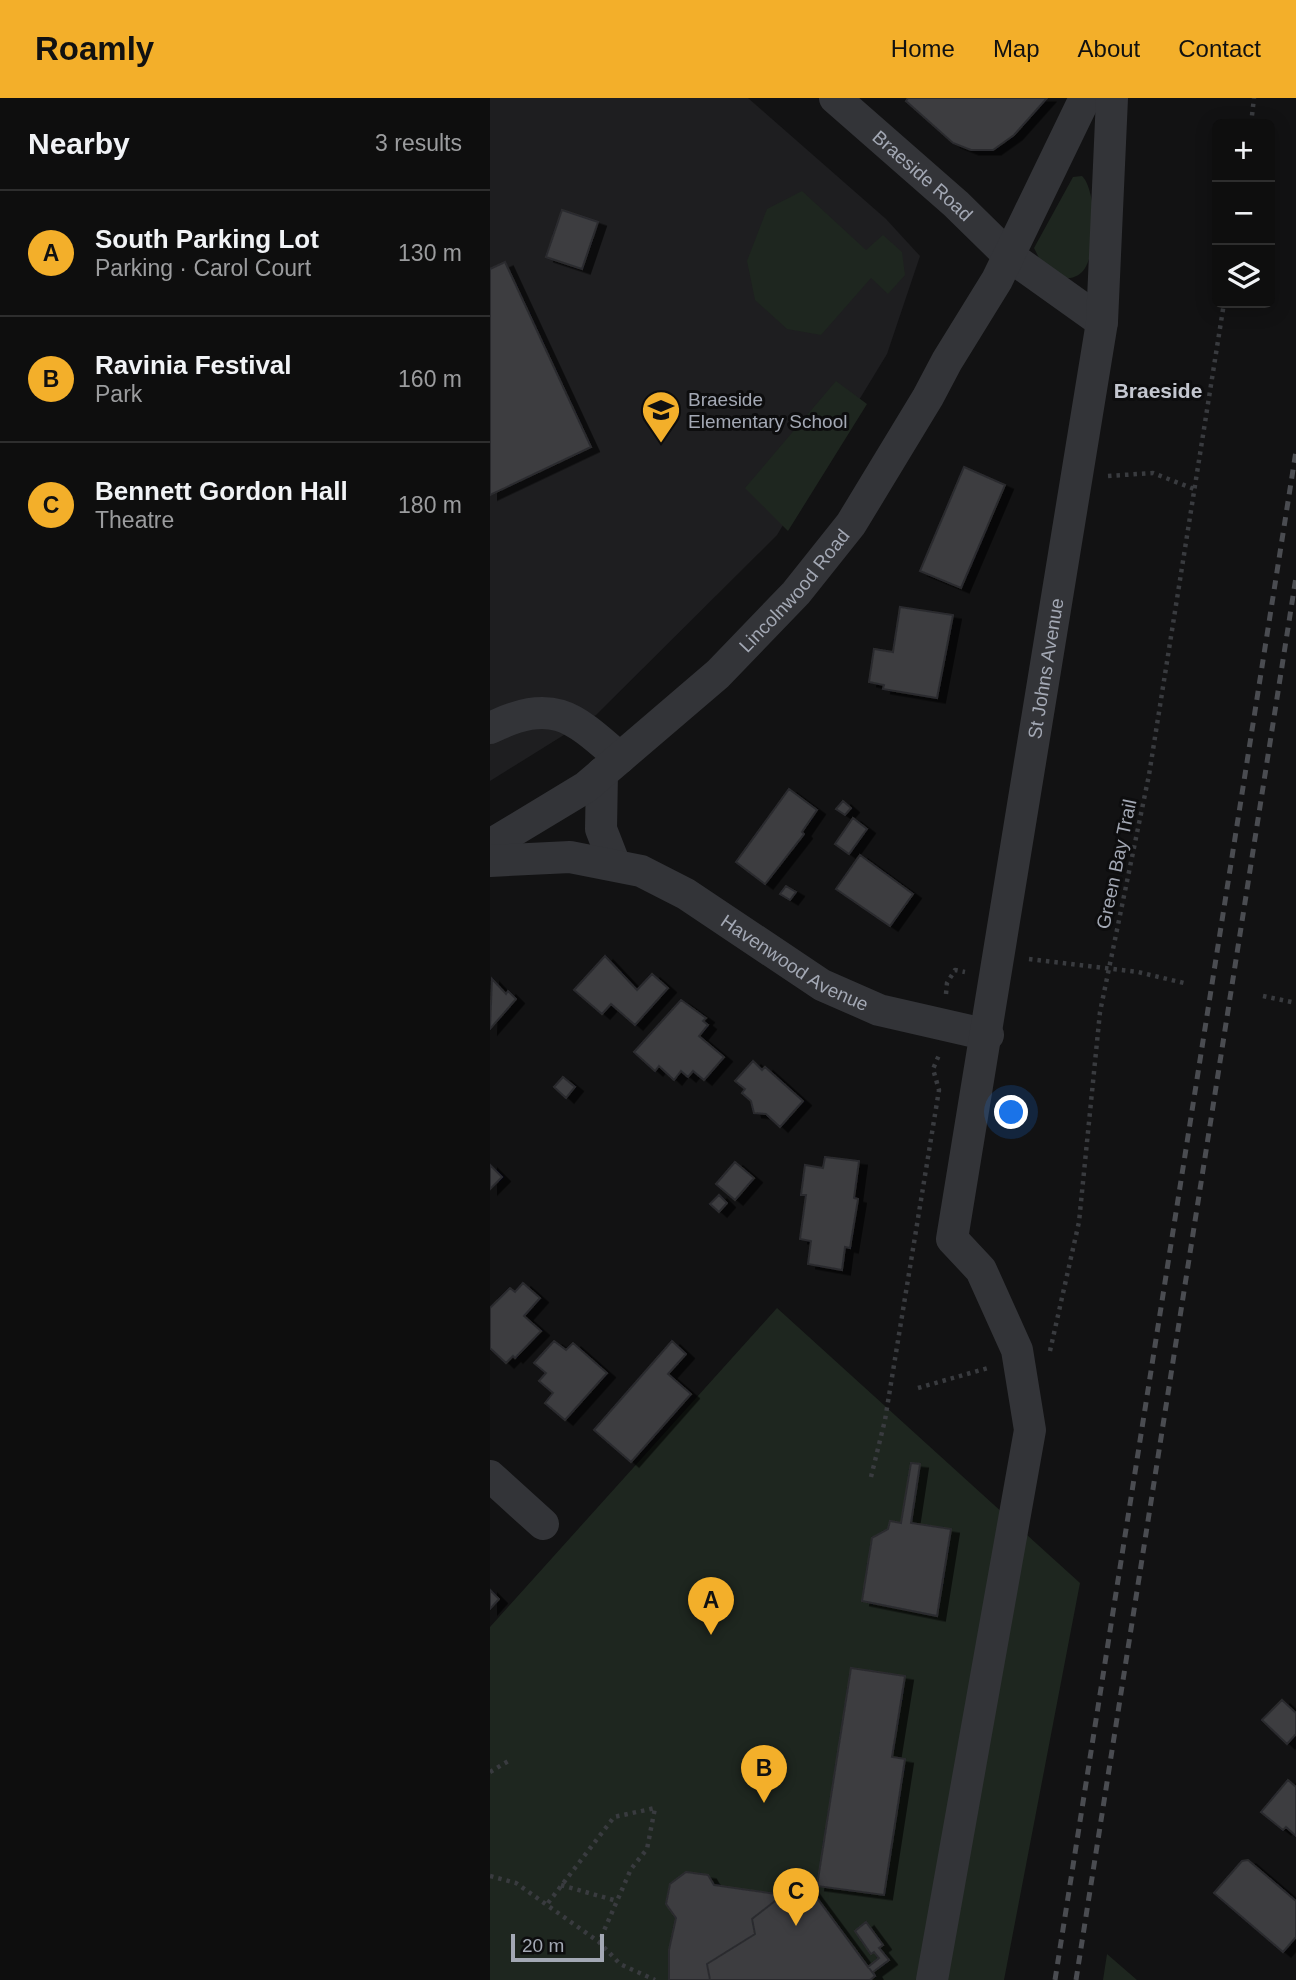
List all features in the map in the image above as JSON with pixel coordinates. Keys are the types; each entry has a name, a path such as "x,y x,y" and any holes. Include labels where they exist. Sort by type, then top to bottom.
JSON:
{"street":[{"name":"Braeside Road","path":"835,98 956,204 1007,255"},
{"name":"Lincolnwood Road","path":"490,845 586,787 718,674 796,593 851,524 997,280 1085,98"},
{"name":"St Johns Avenue","path":"1017,1360 1017,1350 981,1270 952,1239 988,1035 1102,322 1112,98"},
{"path":"1007,255 1102,322"},
{"path":"490,728 530,712 548,712 587,729 611,766 601,829 615,865"},
{"name":"Havenwood Avenue","path":"490,861 570,857 641,872 686,894 822,985 879,1010 988,1035"},
{"path":"932,1980 1030,1430 1017,1360"},
{"path":"490,1476 544,1524"}],"path":[{"path":"1252,119 1254,98"},
{"name":"Green Bay Trail","path":"1049,1354 1079,1222 1100,1012 1149,775 1223,308"},
{"path":"1079,470 1115,477 1153,473 1194,489"},
{"path":"871,1477 890,1393 939,1090 933,1069 937,1063 944,1025 947,983 955,970 999,966 1108,969 1138,972 1184,983"},
{"path":"1263,996 1296,1003"},
{"path":"918,1388 1017,1360"},
{"path":"490,1772 510,1760"},
{"path":"548,1903 614,1817 655,1808 647,1849 631,1869 599,1941"},
{"path":"490,1876 516,1883 548,1903 599,1941 620,1964 655,1980"},
{"path":"561,1885 617,1902"}],"shaded area":[{"name":"Braeside Elementary School","path":"490,98 748,98 886,219 920,256 887,354 777,535 596,715 490,781"},
{"path":"1082,176 1087,183 1093,208 1091,252 1082,272 1075,277 1062,279 1042,264 1034,248 1073,177"},
{"path":"802,191 866,250 883,235 902,252 905,275 888,294 871,278 821,335 787,329 755,300 747,261 767,209"},
{"path":"836,381 867,404 788,531 745,488"},
{"path":"777,1308 1080,1583 1004,1980 490,1980 490,1627"},
{"path":"1107,1954 1137,1980 1103,1980"}],"building":[{"path":"908,98 1047,98 1014,135 993,150 971,150 953,143 906,101"},
{"path":"562,210 598,222 582,269 546,257"},
{"path":"505,262 591,447 490,495 490,269"},
{"path":"964,467 1005,485 961,588 920,571"},
{"path":"900,607 953,615 937,698 883,689 884,685 869,682 874,649 893,652"},
{"path":"789,789 817,810 802,832 804,834 765,884 736,862"},
{"path":"843,801 851,808 845,815 836,809"},
{"path":"853,818 867,829 849,854 835,844"},
{"path":"860,855 913,894 890,926 836,889"},
{"path":"786,886 796,892 790,900 780,894"},
{"path":"605,956 637,990 652,974 668,988 635,1025 611,1004 602,1014 574,990"},
{"path":"492,979 506,994 508,991 516,999 490,1029"},
{"path":"681,1000 706,1018 703,1021 708,1025 699,1036 724,1057 704,1080 693,1071 688,1077 681,1071 674,1080 659,1066 655,1071 634,1052"},
{"path":"753,1061 762,1070 765,1067 803,1101 780,1127 766,1114 754,1113 751,1101 742,1093 745,1089 735,1081"},
{"path":"563,1077 575,1087 566,1098 554,1087"},
{"path":"825,1157 859,1161 854,1198 858,1199 850,1248 845,1247 842,1270 808,1264 811,1241 800,1239 806,1195 801,1195 805,1165 823,1168"},
{"path":"735,1162 754,1178 735,1200 716,1184"},
{"path":"490,1165 502,1177 490,1189"},
{"path":"719,1195 727,1203 719,1212 710,1204"},
{"path":"523,1283 540,1298 524,1316 541,1331 515,1358 513,1356 506,1363 490,1348 490,1308 510,1288 515,1292"},
{"path":"554,1341 566,1350 573,1343 607,1373 565,1420 545,1403 553,1393 539,1381 546,1373 534,1363"},
{"path":"672,1341 686,1354 668,1374 691,1394 631,1462 594,1430"},
{"path":"911,1463 920,1464 911,1523 951,1529 937,1616 862,1601 872,1538 888,1529 890,1521 901,1523"},
{"path":"490,1590 499,1599 490,1609"},
{"path":"851,1668 905,1676 892,1757 905,1759 884,1895 817,1886"},
{"path":"1282,1700 1296,1713 1296,1734 1287,1744 1262,1720"},
{"path":"1288,1780 1296,1787 1296,1836 1286,1827 1283,1830 1261,1812"},
{"path":"1248,1860 1296,1901 1296,1937 1283,1952 1214,1893 1242,1861"},
{"path":"686,1872 708,1875 714,1885 783,1895 803,1879 868,1967 879,1958 874,1952 871,1954 855,1931 866,1922 883,1945 879,1948 889,1960 873,1972 875,1976 870,1980 669,1980 669,1950 676,1918 666,1904 670,1884"},
{"path":"803,1879 875,1976 870,1980 710,1980 707,1964 755,1934 752,1919"}],"railway":[{"path":"1055,1980 1296,451"},
{"path":"1076,1980 1296,577"}],"place":[{"name":"Braeside Elementary School","path":"661,444"},
{"name":"South Parking Lot","path":"711,1635"},
{"name":"Ravinia Festival","path":"764,1803"},
{"name":"Bennett Gordon Hall","path":"796,1926"}],"district":[{"name":"Braeside","path":"1158,391"}]}
